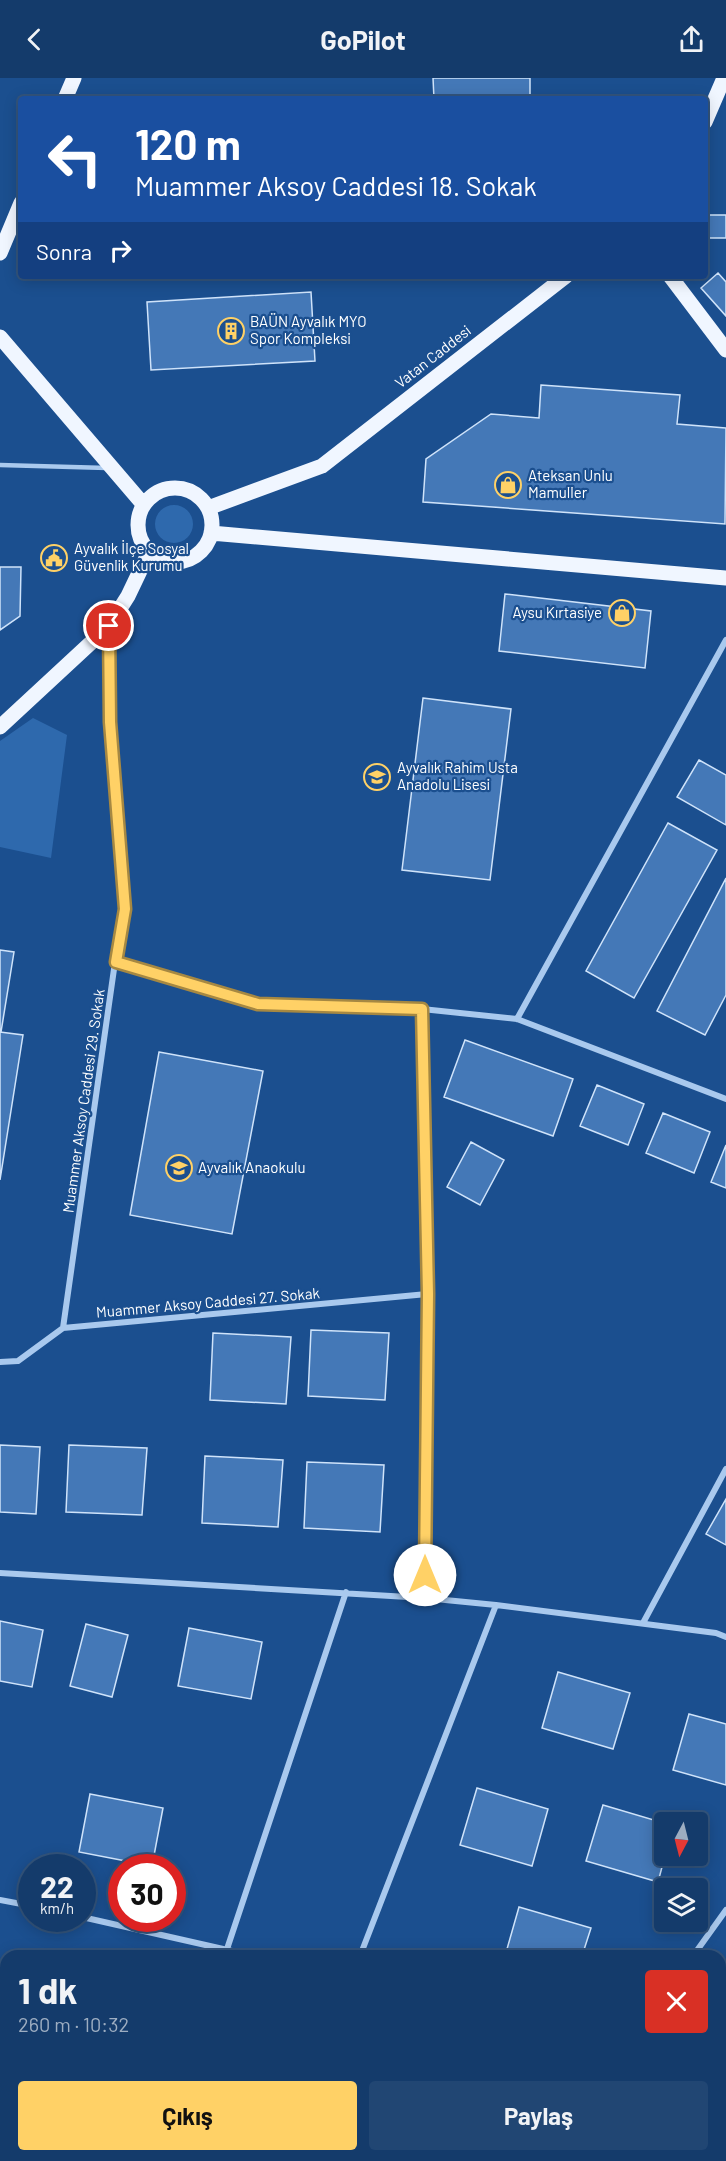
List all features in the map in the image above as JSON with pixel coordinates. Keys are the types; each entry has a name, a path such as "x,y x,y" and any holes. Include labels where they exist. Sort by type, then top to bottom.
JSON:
{"main road":[{"path":"66,96 74,78"},
{"path":"708,115 724,78"},
{"path":"0,253 18,210"},
{"name":"Vatan Caddesi","path":"208,508 322,466 562,279"},
{"path":"672,279 726,350"},
{"path":"0,337 143,504"},
{"path":"177,487 190,490 208,508 212,520 211,534 206,546 186,561 172,562 160,559 149,552 141,542 137,529 138,516 143,504 152,495 164,489 177,487"},
{"path":"211,534 726,578"},
{"path":"0,727 109,626 128,596 149,552"}],"street":[{"name":"Muammer Aksoy Caddesi 29. Sokak","path":"63,1329 125,909 110,722 109,626"},
{"path":"517,1019 726,640"},
{"path":"116,962 258,1004 422,1009 517,1019 726,1099"},
{"path":"422,1009 428,1294 425,1598"},
{"name":"Muammer Aksoy Caddesi 27. Sokak","path":"0,1362 18,1361 63,1329 428,1294"},
{"path":"643,1623 726,1469"},
{"path":"0,1573 425,1598 643,1623 716,1633 726,1637"},
{"path":"227,1949 346,1592"},
{"path":"362,1950 496,1605"},
{"path":"0,1899 18,1903"},
{"path":"697,1950 726,1910"},
{"path":"96,1920 231,1950"}],"lane":[{"path":"0,465 112,468"}],"shaded area":[{"path":"174,505 181,506 187,511 192,517 192,531 187,537 181,542 174,543 167,542 161,537 156,531 155,524 156,517 161,511 167,506"},
{"path":"33,718 67,735 51,858 0,847 0,741"}],"building":[{"path":"433,78 530,78 530,96 434,96"},
{"path":"708,215 726,215 726,238 708,238"},
{"path":"718,273 726,282 726,316 701,288"},
{"name":"BAÜN Ayvalık MYO Spor Kompleksi","path":"311,292 315,361 151,370 147,302"},
{"path":"541,385 680,395 677,424 726,428 725,524 423,502 426,459 491,414 539,418"},
{"path":"0,567 21,567 20,616 0,630"},
{"path":"505,594 651,611 645,668 499,651"},
{"path":"423,698 511,709 490,880 402,870"},
{"path":"699,760 726,775 726,825 677,797"},
{"path":"668,823 717,850 634,998 586,971"},
{"path":"726,878 726,995 705,1035 657,1011"},
{"path":"0,950 14,952 1,1032 0,1032"},
{"path":"0,1032 23,1035 0,1180"},
{"path":"465,1040 573,1079 553,1136 444,1097"},
{"path":"159,1052 263,1071 232,1234 130,1215"},
{"path":"597,1085 644,1104 628,1145 580,1126"},
{"path":"663,1113 710,1132 694,1173 646,1153"},
{"path":"471,1142 504,1160 480,1205 447,1187"},
{"path":"726,1145 726,1188 711,1182"},
{"path":"311,1330 389,1333 385,1400 308,1396"},
{"path":"213,1333 291,1337 286,1404 210,1400"},
{"path":"0,1445 40,1447 36,1514 0,1512"},
{"path":"69,1445 147,1448 142,1515 66,1512"},
{"path":"205,1456 283,1460 278,1527 202,1523"},
{"path":"307,1462 384,1465 380,1532 304,1528"},
{"path":"726,1499 726,1545 706,1534"},
{"path":"0,1621 43,1630 32,1687 0,1681"},
{"path":"86,1624 128,1635 112,1697 70,1686"},
{"path":"189,1628 262,1642 251,1699 178,1686"},
{"path":"558,1672 630,1693 613,1749 542,1728"},
{"path":"689,1714 726,1724 726,1785 673,1770"},
{"path":"477,1788 548,1809 532,1866 460,1845"},
{"path":"90,1794 163,1808 154,1854 108,1854 108,1858 79,1852"},
{"path":"603,1805 654,1820 654,1866 662,1866 659,1878 654,1878 654,1881 586,1861"},
{"path":"519,1907 591,1928 584,1950 507,1950"}],"place":[{"name":"BAÜN Ayvalık MYO Spor Kompleksi","path":"231,331"},
{"name":"Ateksan Unlu Mamuller","path":"508,485"},
{"name":"Ayvalık İlçe Sosyal Güvenlik Kurumu","path":"54,558"},
{"name":"Aysu Kırtasiye","path":"622,613"},
{"name":"Ayvalık Rahim Usta Anadolu Lisesi","path":"377,777"},
{"name":"Ayvalık Anaokulu","path":"179,1168"}],"route":[{"path":"109,626 110,722 125,909 116,962 258,1004 422,1009 428,1294 425,1575"}]}
